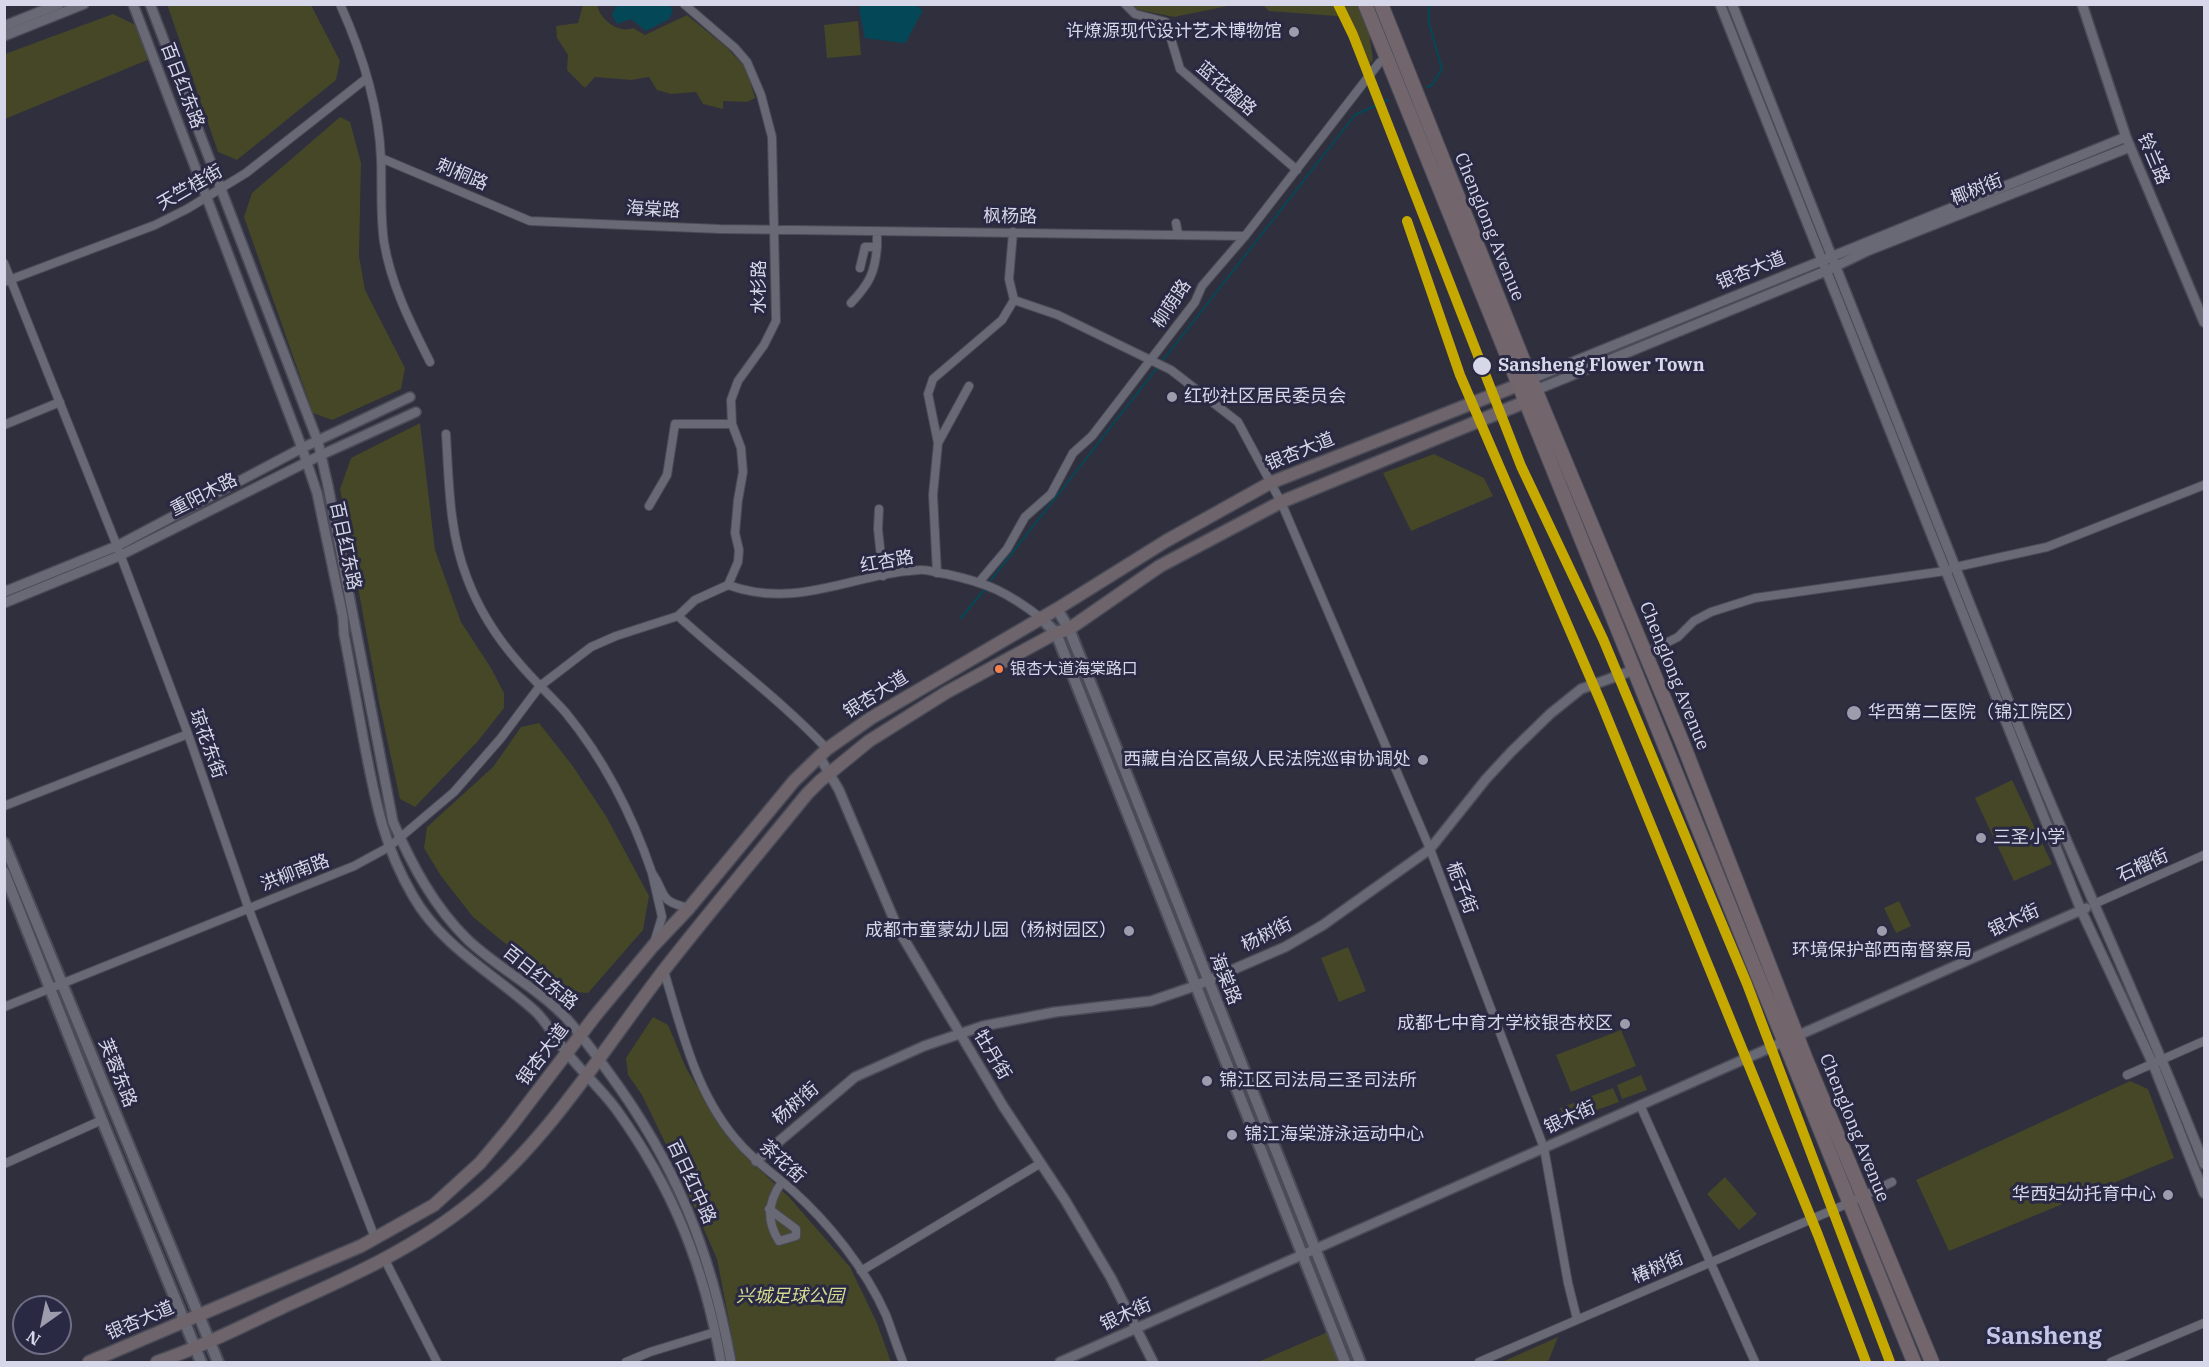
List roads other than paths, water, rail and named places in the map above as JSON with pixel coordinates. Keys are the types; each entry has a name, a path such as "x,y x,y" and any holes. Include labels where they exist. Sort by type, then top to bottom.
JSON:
{"highway":[{"name":"Chenglong Avenue","path":"1365,4 1393,55 1646,653 1797,1036 1932,1362"},
{"name":"Chenglong Avenue","path":"1381,4 1393,55 1518,385 1914,1362"}],"main road":[{"name":"银杏大道","path":"89,1362 375,1238 434,1205 480,1163 653,946 689,908 794,781 823,752 871,718 1057,609 1166,541 1270,483 1518,385 1534,385 1525,402 1281,502 1160,566 1069,629 1056,633 948,692 869,741 807,794 664,971 588,1075 519,1156 475,1199 419,1241 385,1260 210,1341 157,1362"},
{"name":"海棠路","path":"1057,609 1069,629 1360,1362"},
{"name":"海棠路","path":"1041,618 1056,633 1345,1362"},
{"name":"芙蓉东路","path":"4,843 218,1362"},
{"name":"芙蓉东路","path":"4,872 201,1362"}],"street":[{"path":"4,26 59,4"},
{"path":"4,36 84,4"},
{"name":"百日红东路","path":"133,4 307,462 340,605 376,809 389,847 414,899 438,930 461,953 537,1013 566,1053"},
{"name":"百日红东路","path":"150,4 318,442 393,822 410,861 434,900 454,925 489,957 548,1001 568,1020 580,1036"},
{"path":"340,4 358,46 375,107 381,158 381,211 384,243 404,309 430,362"},
{"name":"水杉路","path":"684,4 735,48 747,62 761,95 772,136 776,321 764,345 738,381 731,400 732,424 741,448 743,472 735,533 739,550 738,562 728,585"},
{"name":"蓝花楹路","path":"1125,4 1135,14 1166,22 1180,69 1297,170"},
{"path":"1720,4 2081,910 2152,1064 2205,1193"},
{"path":"1732,4 2025,741 2163,1059 2205,1164"},
{"name":"铃兰路","path":"2082,4 2126,137 2205,322"},
{"name":"柳荫路","path":"980,581 1007,549 1025,517 1051,494 1073,453 1092,436 1153,362 1195,302 1203,286 1221,267 1379,63 1393,55"},
{"name":"天竺桂街","path":"8,281 155,225 207,197 272,153 367,78"},
{"name":"椰树街","path":"1832,256 2126,137"},
{"name":"椰树街","path":"1836,266 1867,251 2130,147"},
{"name":"刺桐路","path":"381,158 530,221"},
{"name":"海棠路","path":"530,221 775,230"},
{"path":"1176,223 1178,234"},
{"name":"枫杨路","path":"775,230 1245,236"},
{"path":"851,303 861,293 875,269 877,231"},
{"path":"937,573 933,495 938,442 928,394 933,379 1002,320 1014,300 1009,279 1013,232"},
{"path":"860,268 865,247 877,247"},
{"name":"银杏大道","path":"1534,385 1832,256"},
{"name":"琼花东街","path":"4,263 8,281 60,402 188,734 248,907 375,1238"},
{"name":"银杏大道","path":"1534,385 1836,266"},
{"name":"栀子街","path":"1014,300 1058,315 1171,370 1238,422 1281,502 1430,849 1544,1148 1568,1283 1577,1319"},
{"path":"938,442 969,386"},
{"name":"重阳木路","path":"4,592 118,551 302,448 410,396"},
{"path":"4,425 60,402"},
{"name":"重阳木路","path":"4,603 416,412"},
{"path":"649,506 667,475 675,424 732,424"},
{"path":"446,434 453,530 467,577 494,633 566,713 604,764 639,832 652,873 662,917 653,946"},
{"path":"1646,653 1678,637 1694,621 1711,612 1755,598 1945,571 2047,547 2205,484"},
{"path":"879,509 878,529 883,576"},
{"name":"红杏路","path":"728,585 744,591 784,595 838,587 921,569 980,581 1015,598 1041,618"},
{"path":"728,585 695,600 678,616 710,646 784,705 823,752"},
{"name":"洪柳南路","path":"4,1007 354,866 389,847 454,792 501,738 540,686 591,647 616,636 678,616"},
{"name":"杨树街","path":"756,1161 855,1077 924,1046 982,1026 1055,1012 1151,1000 1195,986 1285,947 1323,925 1430,849 1486,779 1511,752 1550,714 1581,689 1634,669"},
{"path":"4,806 188,734"},
{"name":"牡丹街","path":"823,752 830,774 898,929 1003,1106 1065,1200 1111,1278 1153,1362"},
{"name":"石榴街","path":"2094,904 2205,855"},
{"path":"652,873 664,897 689,908"},
{"name":"银木街","path":"1059,1362 2094,904"},
{"name":"茶花街","path":"664,971 682,1036 696,1072 713,1105 733,1136 756,1161 782,1182 831,1230 861,1271 885,1314 903,1362"},
{"name":"百日红中路","path":"580,1036 630,1102 664,1158 679,1188 710,1269 731,1362"},
{"path":"2127,1075 2205,1041"},
{"name":"百日红中路","path":"566,1053 615,1108 652,1163 678,1212 704,1283 721,1362"},
{"path":"1640,1105 1755,1362"},
{"path":"4,1164 102,1120"},
{"path":"861,1271 1041,1163"},
{"path":"769,1209 796,1229 796,1236 779,1241 772,1225 769,1209 774,1192 782,1182"},
{"name":"椿树街","path":"1479,1362 1849,1203 1892,1182"},
{"path":"772,1225 775,1219 780,1218"},
{"path":"385,1260 437,1362"},
{"path":"2110,1362 2205,1323"},
{"path":"626,1362 650,1352 716,1332"}],"water":[{"path":"616,5 669,5 673,10 669,19 646,31 631,19 617,24 612,15"},
{"path":"861,5 915,5 923,10 906,42 865,38 859,8"}],"waterway":[{"path":"1427,87 1432,85 1442,69 1429,23 1429,4"},
{"path":"991,580 1355,115 1388,100"},
{"path":"961,618 984,590"}],"place":[{"name":"许燎源现代设计艺术博物馆","path":"1294,32"},
{"name":"Sansheng Flower Town","path":"1482,366"},
{"name":"红砂社区居民委员会","path":"1172,397"},
{"name":"银杏大道海棠路口","path":"999,669"},
{"name":"华西第二医院（锦江院区）","path":"1854,713"},
{"name":"西藏自治区高级人民法院巡审协调处","path":"1423,760"},
{"name":"三圣小学","path":"1981,838"},
{"name":"成都市童蒙幼儿园（杨树园区）","path":"1129,931"},
{"name":"环境保护部西南督察局","path":"1882,931"},
{"name":"成都七中育才学校银杏校区","path":"1625,1024"},
{"name":"锦江区司法局三圣司法所","path":"1207,1081"},
{"name":"锦江海棠游泳运动中心","path":"1232,1135"},
{"name":"华西妇幼托育中心","path":"2168,1195"}],"district":[{"name":"Sansheng","path":"2044,1337"}],"park label":[{"name":"兴城足球公园","path":"790,1297"}]}
